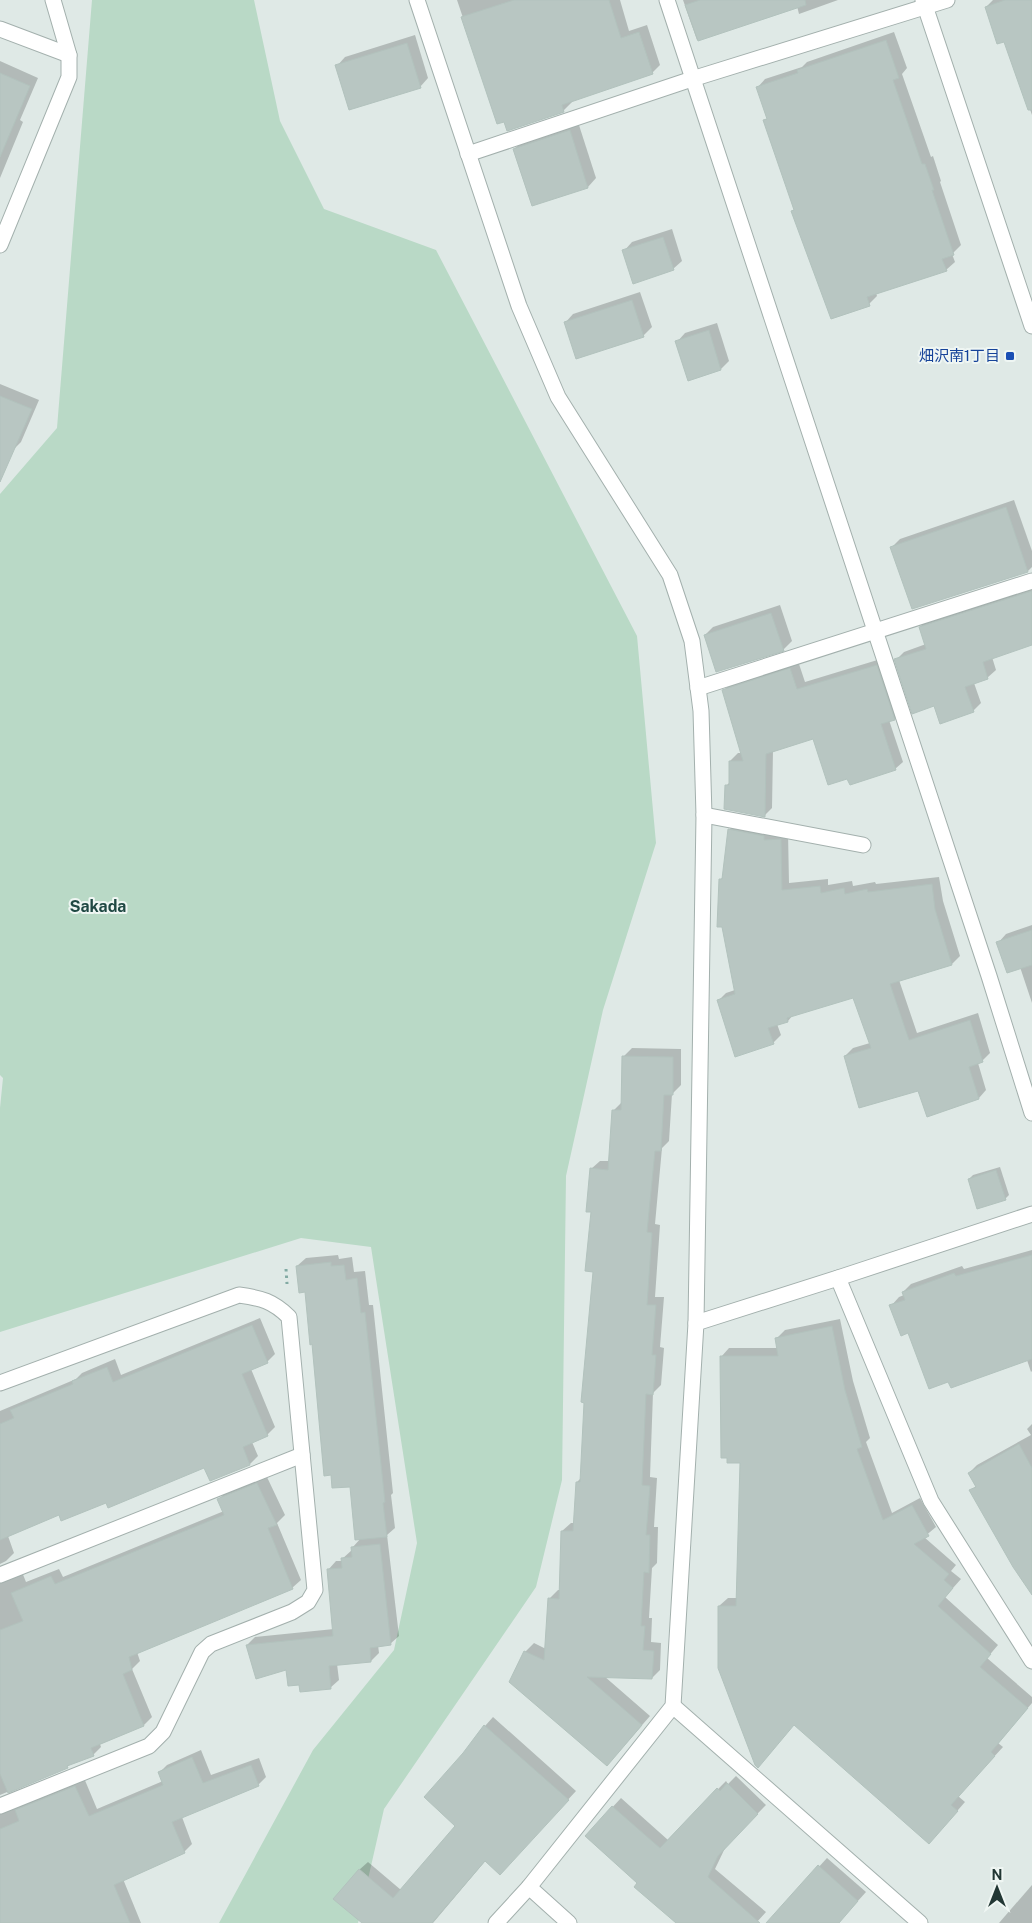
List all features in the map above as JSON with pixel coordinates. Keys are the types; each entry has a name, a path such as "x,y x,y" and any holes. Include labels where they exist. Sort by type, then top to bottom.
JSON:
{"street":[{"path":"0,246 69,77 69,55 53,0"},
{"path":"418,0 519,306 558,397 670,575 692,641 701,711 704,815 696,1323 673,1706 529,1887 496,1923"},
{"path":"667,0 989,976 1032,1113"},
{"path":"468,154 924,4 947,0"},
{"path":"924,4 1032,326"},
{"path":"0,29 69,55"},
{"path":"698,688 1032,581"},
{"path":"704,815 863,845"},
{"path":"696,1323 1032,1214"},
{"path":"838,1278 931,1501 1032,1661"},
{"path":"0,1383 239,1295 261,1298 278,1306 289,1317 315,1590 308,1602 292,1612 211,1644 202,1652 163,1732 149,1746 0,1806"},
{"path":"0,1575 302,1455"},
{"path":"673,1706 920,1923"},
{"path":"529,1887 569,1923"}],"green space":[{"path":"92,0 254,0 280,121 324,209 436,250 637,636 656,843 603,1010 566,1176 562,1480 536,1587 384,1809 358,1923 219,1923 313,1750 394,1650 417,1543 371,1247 301,1238 0,1332 0,1108 3,1078 0,1075 0,494 57,428"}],"building":[{"path":"514,0 609,0 621,38 639,32 653,74 562,105 564,112 507,131 504,122 497,124 461,17"},
{"path":"700,0 805,0 806,5 698,41 685,5"},
{"path":"1005,0 1032,0 1032,110 1028,110 1004,42 997,44 985,7"},
{"path":"886,40 899,78 893,80 922,164 925,164 954,255 942,259 947,271 867,297 870,306 831,319 791,211 794,210 763,120 767,119 756,87 798,73 797,70"},
{"path":"407,43 421,88 349,110 335,65"},
{"path":"0,73 30,86 0,157"},
{"path":"570,130 588,188 532,206 513,149"},
{"path":"663,237 674,270 633,284 622,250"},
{"path":"632,300 644,337 576,359 564,322"},
{"path":"709,330 721,370 688,381 675,341"},
{"path":"0,396 32,409 0,482"},
{"path":"1006,507 1028,572 912,609 890,547"},
{"path":"1032,591 1032,645 983,662 988,679 965,687 974,712 940,724 934,706 912,714 894,659 926,649 919,627"},
{"path":"771,613 784,651 716,672 704,635"},
{"path":"877,665 895,720 881,724 896,770 850,785 847,779 828,785 813,739 766,754 765,817 724,809 725,785 729,785 729,761 743,761 722,690 790,668 797,689"},
{"path":"728,829 764,836 764,840 781,839 782,890 820,886 821,893 844,888 845,894 867,889 868,892 932,884 935,909 952,965 890,984 909,1040 970,1020 983,1062 969,1067 979,1099 927,1117 918,1091 859,1108 844,1056 871,1048 853,998 787,1018 788,1022 768,1028 774,1044 735,1057 717,1000 735,994 722,927 717,927 719,879 722,879"},
{"path":"1032,930 1032,965 1007,973 996,942"},
{"path":"622,1056 673,1057 673,1095 664,1095 661,1151 655,1151 647,1232 652,1233 647,1305 656,1305 652,1355 656,1355 653,1395 646,1394 642,1485 650,1486 646,1535 650,1535 649,1573 644,1572 641,1626 645,1626 643,1650 654,1651 652,1679 587,1677 642,1725 607,1766 509,1682 524,1651 544,1660 548,1598 559,1599 561,1531 573,1531 576,1482 580,1482 584,1403 581,1402 593,1272 585,1271 591,1212 586,1212 590,1168 608,1170 612,1110 621,1110"},
{"path":"996,1170 1006,1200 977,1209 968,1179"},
{"path":"1032,1255 1032,1359 951,1388 948,1382 929,1389 908,1333 901,1336 889,1305 905,1300 902,1292 954,1273 956,1276"},
{"path":"331,1262 331,1266 344,1265 346,1280 357,1278 361,1313 365,1312 387,1537 355,1540 350,1487 332,1488 331,1475 324,1476 312,1344 310,1345 305,1292 299,1293 296,1266"},
{"path":"252,1325 268,1363 242,1374 268,1436 243,1447 250,1465 210,1481 204,1468 108,1508 106,1503 61,1521 59,1515 0,1540 0,1424 14,1418 10,1410 73,1384 72,1381 107,1367 113,1382"},
{"path":"832,1326 845,1390 862,1447 857,1449 883,1520 912,1505 929,1536 914,1544 949,1574 944,1580 953,1588 938,1606 991,1654 980,1667 1028,1708 991,1752 995,1756 951,1805 958,1811 929,1844 794,1725 758,1768 755,1765 718,1668 718,1606 736,1606 740,1463 727,1463 727,1458 721,1458 720,1356 778,1356 775,1338"},
{"path":"1019,1444 1032,1468 1032,1595 1013,1567 969,1490 976,1487 968,1473"},
{"path":"257,1483 277,1525 268,1528 293,1589 129,1657 132,1670 123,1674 144,1726 91,1748 94,1756 8,1793 0,1774 0,1630 23,1621 11,1593 51,1576 55,1584 224,1515 217,1499"},
{"path":"380,1544 391,1645 370,1648 371,1662 329,1666 331,1689 300,1692 299,1685 288,1686 286,1670 256,1679 246,1645 333,1636 327,1569 342,1568 341,1558 352,1557 351,1547"},
{"path":"484,1725 569,1800 500,1875 485,1861 432,1923 362,1923 333,1899 359,1869 393,1898 455,1826 424,1797 463,1753"},
{"path":"192,1757 203,1783 251,1765 259,1786 172,1822 185,1853 114,1885 130,1923 0,1923 0,1829 19,1821 15,1810 75,1786 89,1816 163,1785 158,1772"},
{"path":"727,1783 758,1814 718,1856 708,1877 760,1923 676,1923 634,1887 637,1883 585,1836 612,1806 660,1848 717,1788 720,1791"},
{"path":"818,1865 858,1901 839,1923 766,1923"}],"place":[{"name":"畑沢南1丁目","path":"1010,356"}],"district":[{"name":"Sakada","path":"98,906"}]}
